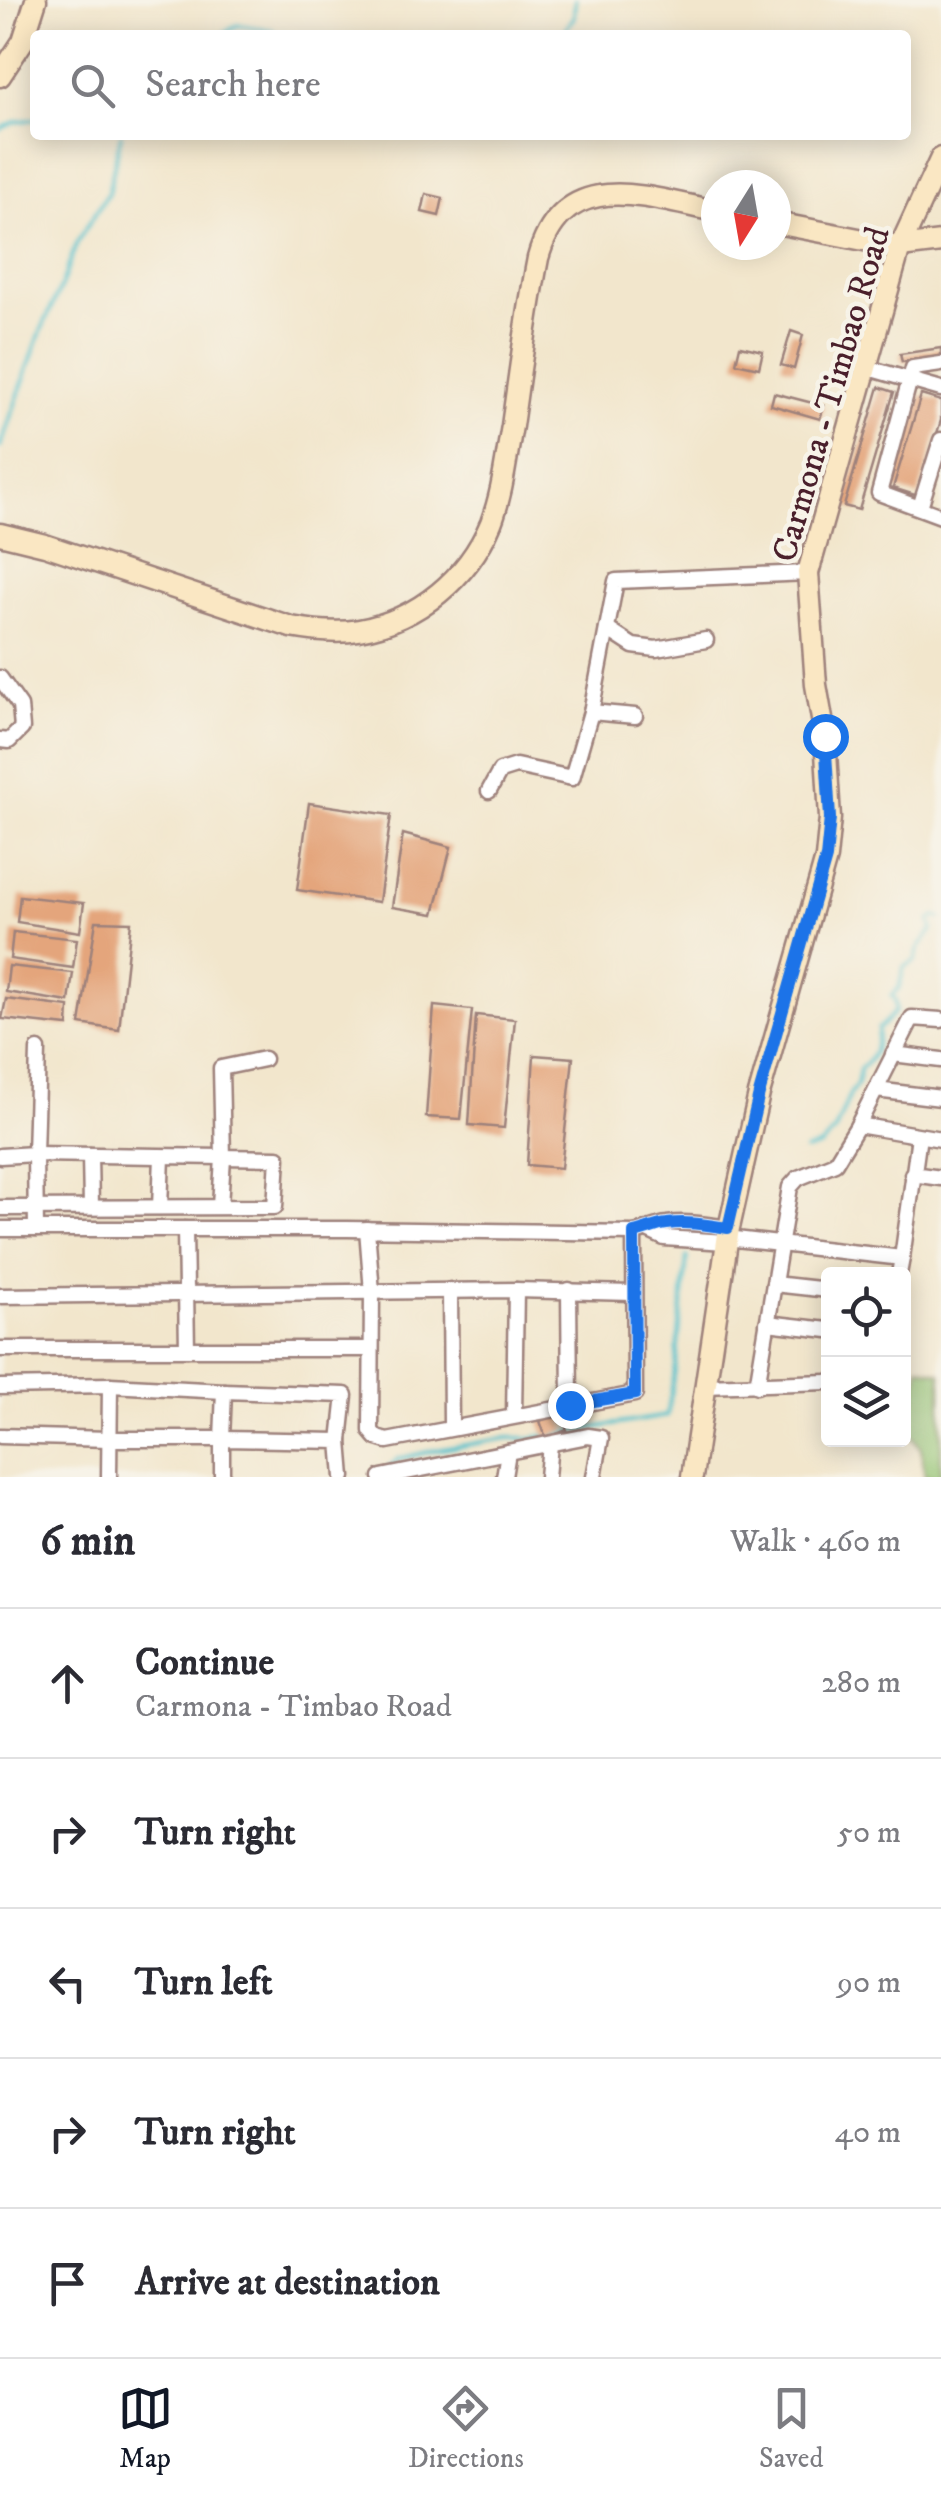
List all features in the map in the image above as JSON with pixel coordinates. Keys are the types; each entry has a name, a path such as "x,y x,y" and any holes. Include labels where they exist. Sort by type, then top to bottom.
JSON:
{"main road":[{"path":"0,76 23,42 36,0"},
{"name":"Carmona - Timbao Road","path":"692,1477 727,1236 759,1094 826,858 830,818 825,736 816,684 808,573 900,247 941,158"},
{"path":"0,534 290,627 327,632 359,630 404,616 457,577 491,522 502,484 538,258 553,224 576,205 608,194 701,209"},
{"path":"791,226 900,247 941,242"}],"street":[{"path":"941,364 912,368 879,494 941,516"},
{"path":"865,367 941,389"},
{"path":"920,507 941,440"},
{"path":"488,791 500,771 516,766 572,778 590,712 616,581 808,573"},
{"path":"607,629 633,646 656,648 706,640"},
{"path":"0,678 20,706 22,728 9,741 0,740"},
{"path":"590,712 635,716"},
{"path":"757,1386 790,1187 798,1178 835,1164 912,1018 941,1020"},
{"path":"36,1229 38,1050"},
{"path":"893,1054 941,1060"},
{"path":"220,1206 221,1068 264,1059"},
{"path":"876,1090 941,1098"},
{"path":"858,1126 941,1138"},
{"path":"901,1267 919,1136"},
{"path":"90,1155 91,1207"},
{"path":"0,1156 278,1158 275,1207 0,1208"},
{"path":"160,1207 162,1157"},
{"path":"912,1174 941,1178"},
{"path":"0,1229 641,1232 662,1224 692,1223 727,1236 902,1258"},
{"path":"184,1229 188,1349"},
{"path":"367,1229 372,1292 372,1431 387,1441 635,1394 632,1293 641,1232"},
{"path":"774,1284 821,1289"},
{"path":"0,1296 450,1290 632,1293"},
{"path":"450,1290 450,1427"},
{"path":"514,1415 516,1290"},
{"path":"569,1290 570,1405"},
{"path":"767,1323 821,1329"},
{"path":"0,1350 370,1349"},
{"path":"704,1386 821,1382"},
{"path":"108,1477 110,1386"},
{"path":"0,1387 110,1386 345,1395 340,1440 343,1477"},
{"path":"222,1477 224,1390"},
{"path":"0,1436 340,1440"},
{"path":"381,1477 461,1469 508,1452 588,1436 601,1438 594,1477"},
{"path":"547,1477 550,1444"},
{"path":"504,1477 508,1452"}],"green space":[{"path":"919,1367 941,1373 941,1477 925,1477 921,1449 911,1434 911,1401 915,1398"}],"building":[{"path":"426,194 443,198 439,216 422,212"},
{"path":"791,331 803,335 794,369 781,365"},
{"path":"740,346 763,351 759,368 736,363"},
{"path":"941,348 941,356 902,362 900,354"},
{"path":"879,387 894,392 859,510 844,506"},
{"path":"774,393 824,406 820,419 771,405"},
{"path":"921,395 941,401 941,420 918,496 893,488"},
{"path":"309,803 391,815 379,902 297,890"},
{"path":"403,834 451,847 434,914 392,907"},
{"path":"20,896 84,903 80,932 17,922"},
{"path":"96,921 131,922 119,1030 80,1024"},
{"path":"13,932 77,939 73,968 10,959"},
{"path":"9,966 73,973 69,1002 6,992"},
{"path":"6,999 69,1007 68,1026 2,1019"},
{"path":"434,1006 472,1010 461,1119 426,1117"},
{"path":"476,1015 515,1019 504,1128 469,1125"},
{"path":"534,1055 573,1058 561,1168 527,1165"},
{"path":"560,1413 567,1430 546,1438 540,1421"}],"waterway":[{"path":"565,30 574,17 575,0"},
{"path":"230,30 238,25 272,30"},
{"path":"0,129 30,120"},
{"path":"0,447 77,242 108,193 120,140"},
{"path":"805,1151 821,1146 835,1131 857,1085 860,1069 874,1051 878,1029 896,1011 891,996 899,988 904,967 915,961 933,929 930,921 941,918"},
{"path":"386,1470 398,1459 436,1450 667,1416 687,1257"}],"route":[{"path":"570,1405 635,1394 634,1233 662,1224 728,1228 759,1094 826,858 830,818 825,736"}]}
